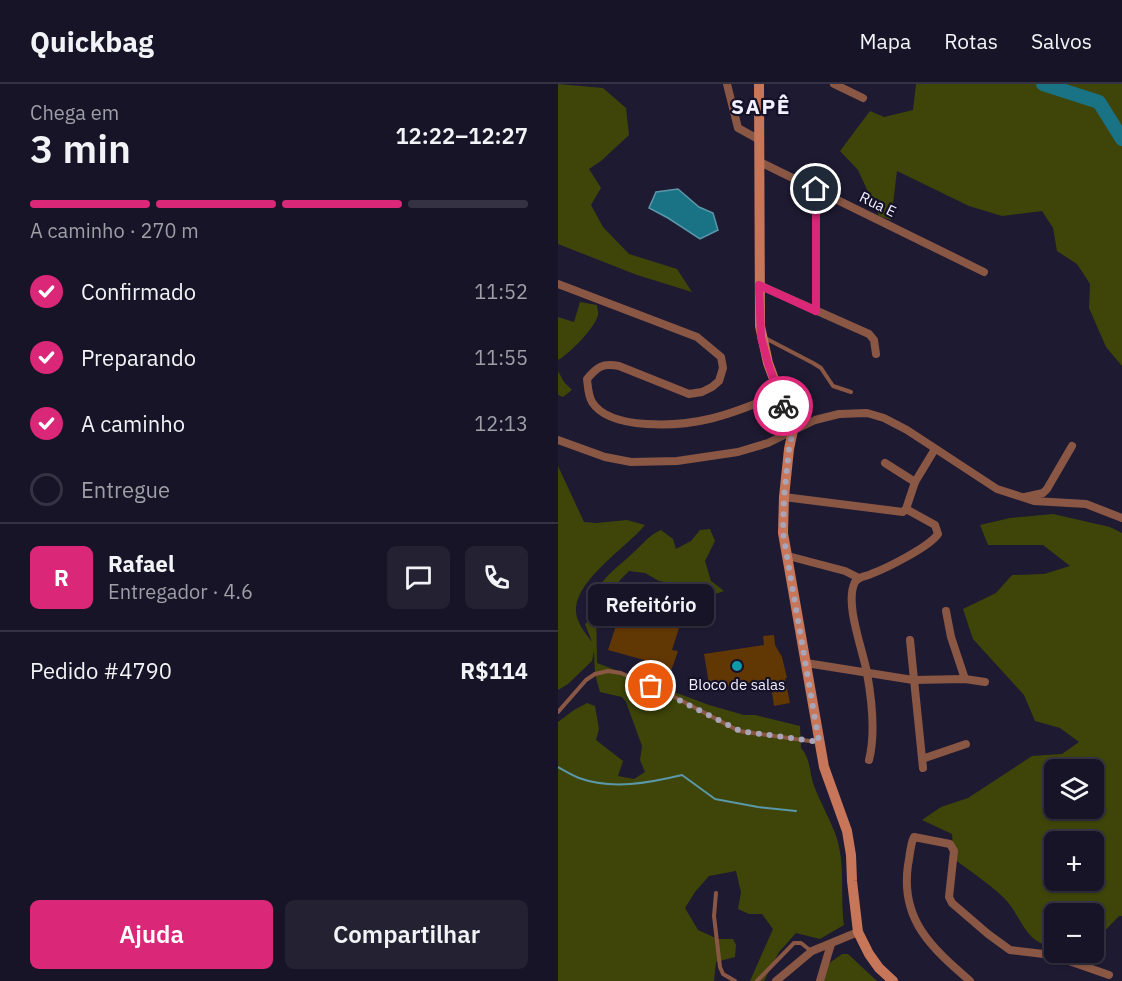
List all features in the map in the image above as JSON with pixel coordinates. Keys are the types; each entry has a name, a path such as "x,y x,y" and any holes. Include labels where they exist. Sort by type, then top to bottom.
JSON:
{"street":[{"path":"727,84 738,128 758,139"},
{"path":"759,84 758,186 761,337 779,395 793,430 784,497 783,533 819,742 830,787 847,831 858,933 879,968 893,981"},
{"path":"834,84 863,99"},
{"name":"Rua E","path":"760,162 984,272"},
{"path":"816,189 816,311"},
{"path":"558,284 697,337 721,357 723,368 719,381 702,392 689,394 619,366 608,364 596,369 587,380 588,393 592,403 602,412 637,423 662,425 709,419 779,395"},
{"path":"759,285 869,334 874,340 876,354"},
{"path":"558,440 605,457 631,462 677,461 738,453 768,444 815,420 839,414 867,413 884,418 907,430 997,489 1034,501 1086,504 1122,518"},
{"path":"1020,498 1035,495 1047,489 1072,446"},
{"path":"784,497 900,513 906,509 915,482 936,449"},
{"path":"885,463 915,482"},
{"path":"870,760 874,740 868,674 852,596 859,578 871,575 927,545 938,534 935,525 906,509"},
{"path":"788,556 851,573 859,578"},
{"path":"945,611 951,637 966,679"},
{"path":"910,640 923,768"},
{"path":"806,663 913,680 966,679 985,682"},
{"path":"922,759 966,744"},
{"path":"970,981 928,942 911,913 906,881 914,837 950,844 953,847 948,891 952,903 1006,949 1052,955 1108,975"},
{"path":"776,981 812,951 858,933"},
{"path":"820,981 831,944"}],"lane":[{"path":"761,337 813,363 820,368 833,386 852,393"},
{"path":"558,712 586,680 608,670 621,673 667,693 740,731 819,742"},
{"path":"716,893 714,916 720,967 723,974 735,981"},
{"path":"757,981 794,943 801,943 812,951"}],"green space":[{"path":"558,84 603,88 626,108 629,135 589,169 601,188 591,205 603,227 629,254 677,269 692,292 637,275 558,244"},
{"path":"916,84 1122,84 1122,366 1106,347 1089,308 1090,284 1077,264 1057,251 1053,228 1042,211 1002,216 969,206 897,171 891,220 879,216 858,170 840,151 870,111 884,117 913,110"},
{"path":"580,302 597,305 598,315 581,340 558,360 558,317 574,322"},
{"path":"558,371 572,390 563,397 558,395"},
{"path":"558,466 584,522 627,520 645,525 594,574 579,597 576,608 577,618 592,642 585,624 592,618 588,616 599,586 650,537 661,530 673,539 676,549 691,541 700,530 710,529 715,541 705,561 711,581 724,591 709,596 677,584 659,581 645,573 629,571 614,591 596,605 597,663 709,705 744,715 755,715 800,726 801,748 807,757 814,786 833,827 838,844 842,867 844,925 820,939 796,933 779,952 764,981 750,981 773,929 762,914 749,914 738,909 741,892 736,871 709,876 685,908 698,930 718,939 733,939 736,945 735,957 716,962 714,981 558,981 558,722 587,703 595,706 599,729 596,740 623,761 618,776 634,779 645,772 640,760 642,746 626,702 622,697 600,692 595,674 594,651 592,661 568,684 558,690"},
{"path":"1053,514 1110,527 1122,533 1122,916 1119,916 1104,932 1104,903 1044,903 1044,944 1036,940 1029,934 1003,897 954,859 952,834 922,820 941,807 968,798 1032,756 1062,754 1079,742 1060,728 1035,721 1024,695 973,639 963,609 996,593 1012,575 1044,574 1070,566 1043,545 988,545 980,525 1010,518"},
{"path":"842,954 848,954 877,981 821,981 824,967"}],"water":[{"path":"678,189 699,207 713,213 718,230 700,239 649,208 656,192"}],"building":[{"path":"623,604 680,625 672,650 678,651 669,677 642,669 644,660 608,650"},
{"name":"Bloco de salas","path":"774,635 775,645 782,657 787,678 785,678 790,703 774,706 770,679 710,690 704,654 764,645 763,636"}],"waterway":[{"path":"1043,84 1099,102 1122,139"},
{"path":"558,767 579,778 604,784 644,783 682,775 715,799 796,811"}],"way so far":[{"path":"651,686 740,731 819,742 783,533 784,497 793,430 783,406"}],"place":[{"name":"Bloco de salas","path":"737,666"},
{"name":"Refeitório","path":"651,686"}],"district":[{"name":"SAPÊ","path":"761,106"}],"route":[{"path":"783,406 761,337 759,285 816,311 816,189"}]}
